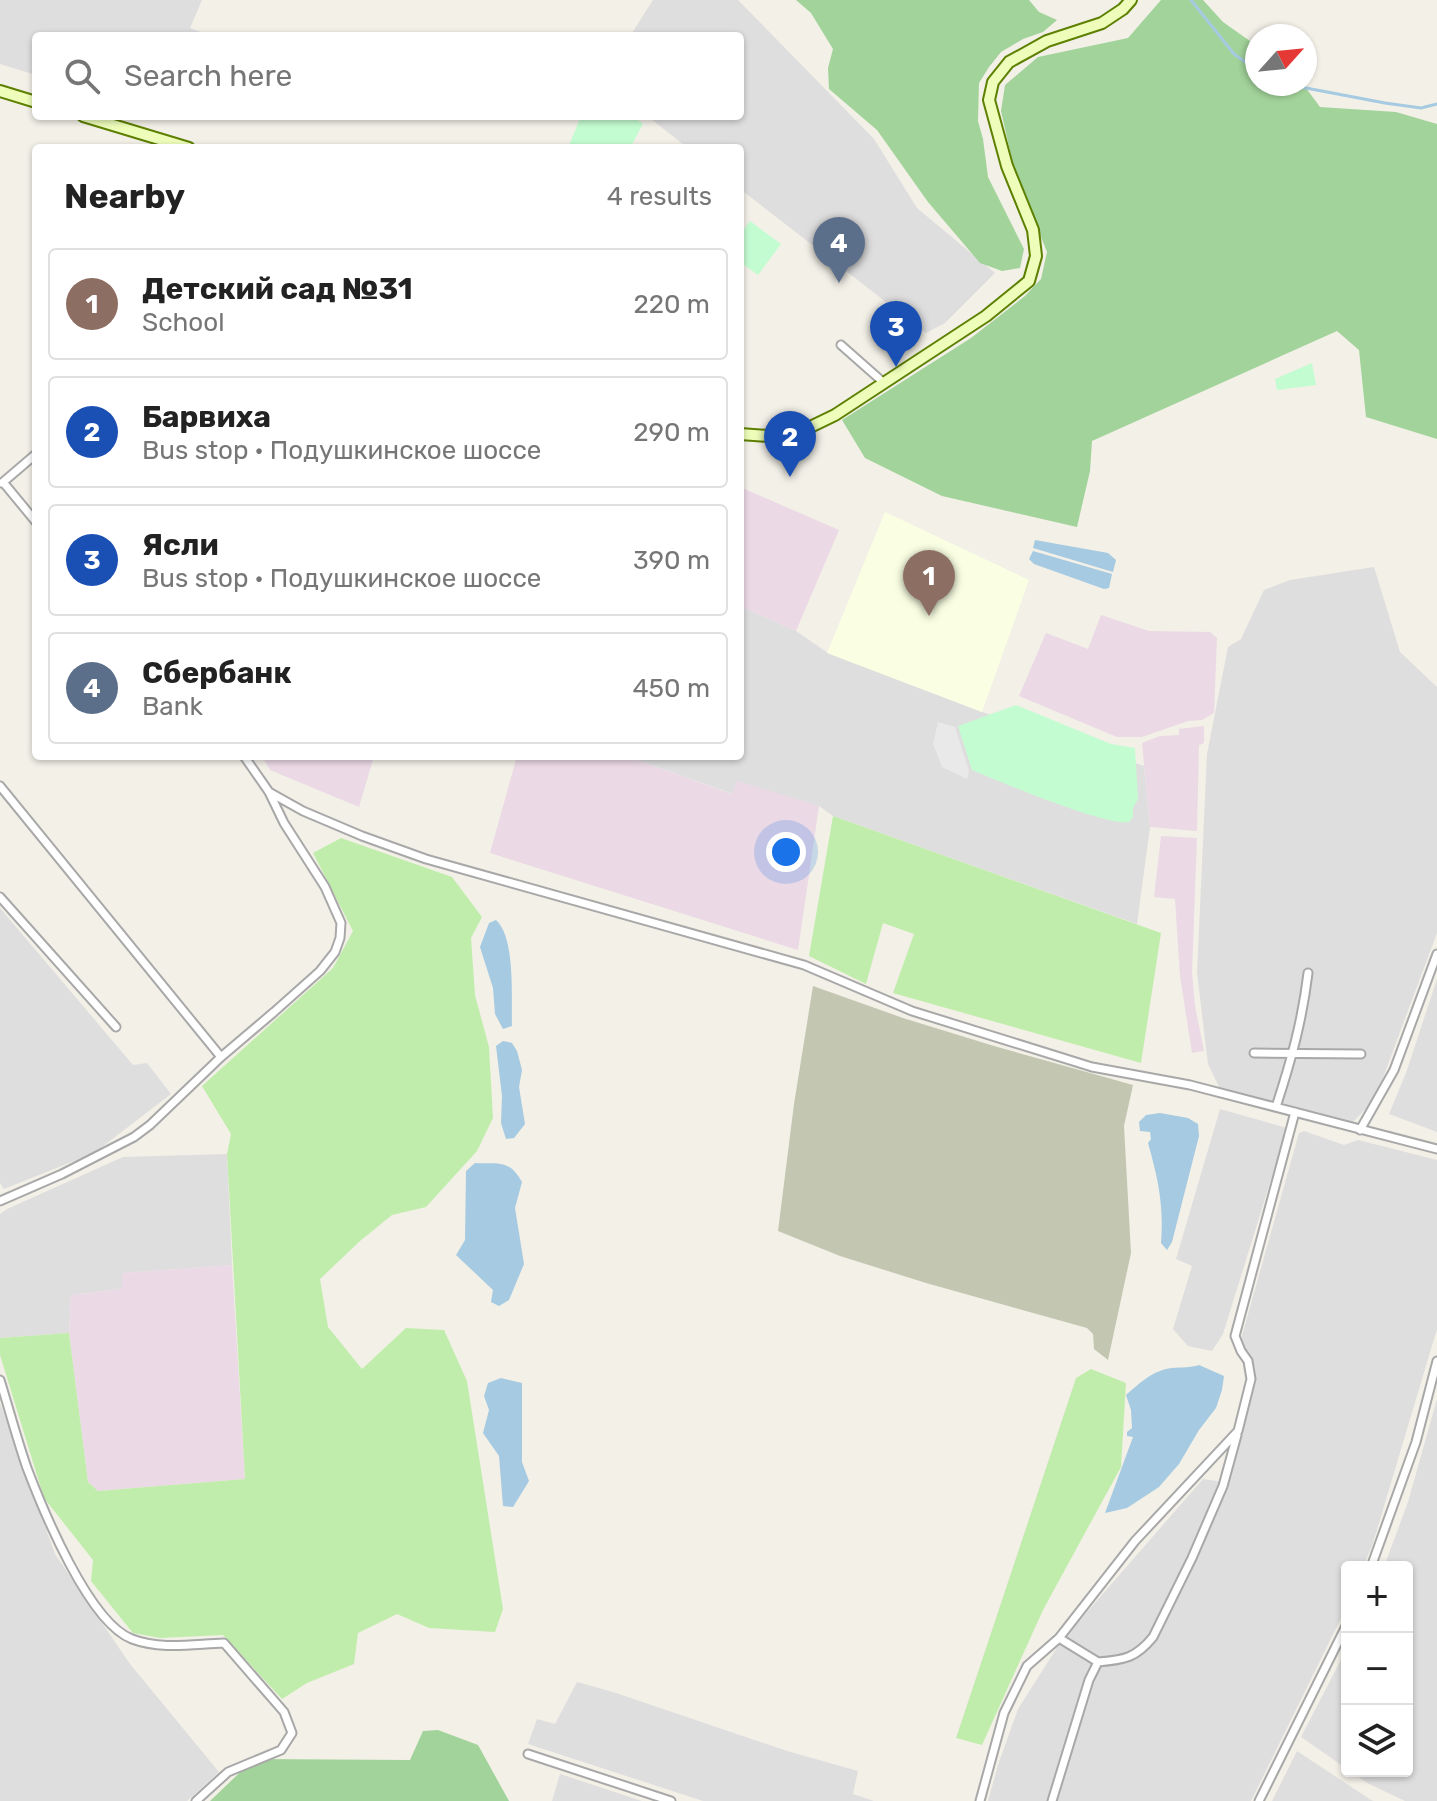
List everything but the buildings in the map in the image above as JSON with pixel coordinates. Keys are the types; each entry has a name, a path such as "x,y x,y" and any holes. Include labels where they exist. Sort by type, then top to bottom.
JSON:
{"main road":[{"path":"744,434 769,436 804,430 835,415 986,316 1029,281 1036,256 1033,230 1007,166 989,100 993,82 1009,62 1047,41 1102,23 1131,0"},
{"path":"0,91 32,101"},
{"path":"96,120 176,144"}],"street":[{"path":"841,345 884,383"},
{"path":"32,457 2,483 32,517"},
{"path":"1,1198 62,1174 134,1137 320,971 335,952 341,923 325,887 247,760"},
{"path":"0,786 221,1057"},
{"path":"269,792 315,816 426,859 804,965 912,1011 1092,1067 1190,1085 1437,1149"},
{"path":"0,897 116,1027"},
{"path":"1360,1130 1394,1070 1437,954"},
{"path":"1276,1107 1294,1053 1308,973"},
{"path":"1254,1053 1361,1054"},
{"path":"1059,1638 1098,1662 1132,1657 1153,1637 1192,1558 1223,1486 1251,1379 1248,1361 1235,1336 1295,1112"},
{"path":"1373,1561 1416,1442 1437,1361"},
{"path":"0,1380 28,1469 59,1544 97,1608 129,1639 159,1646 224,1643 284,1712 292,1733 281,1750 228,1772 196,1801"},
{"path":"980,1801 1004,1713 1027,1666 1059,1638 1135,1541 1238,1431"},
{"path":"1259,1801 1343,1633"},
{"path":"1052,1801 1089,1680 1098,1662"},
{"path":"528,1754 671,1801"}],"shaded area":[{"path":"0,0 202,0 190,28 200,32 32,32 32,74 0,64"},
{"path":"653,0 738,0 874,139 917,208 995,273 945,323 926,333 744,192 744,144 683,144 652,120 744,120 744,32 633,32"},
{"path":"744,489 839,530 796,631 744,608"},
{"path":"885,512 1029,580 982,712 827,653"},
{"path":"1374,567 1400,652 1437,687 1437,933 1375,1099 1353,1122 1219,1087 1208,1064 1197,973 1207,754 1228,647 1241,639 1264,590 1290,580"},
{"path":"744,608 796,631 828,653 982,712 1144,766 1150,827 1137,924 833,816 819,806 737,782 733,794 637,760 744,760"},
{"path":"1101,615 1149,631 1210,632 1217,638 1214,713 1202,720 1188,721 1142,737 1117,737 1019,696 1046,633 1088,649"},
{"path":"938,722 955,727 969,771 967,779 942,767 933,744"},
{"path":"1204,726 1204,743 1199,745 1197,831 1150,827 1142,743 1160,736 1179,735 1179,729"},
{"path":"264,760 373,760 359,807 270,770"},
{"path":"516,760 637,760 732,794 737,781 819,806 798,950 490,853"},
{"path":"1161,836 1197,838 1192,972 1204,1051 1192,1053 1180,976 1175,899 1154,897"},
{"path":"0,908 133,1065 147,1063 171,1094 94,1153 4,1189 0,1183"},
{"path":"1437,979 1437,1132 1389,1114"},
{"path":"813,986 903,1018 1133,1085 1124,1126 1131,1253 1108,1360 1094,1349 1093,1334 1087,1328 926,1283 840,1256 778,1231"},
{"path":"1220,1109 1287,1128 1223,1334 1212,1351 1188,1346 1173,1329 1192,1266 1176,1259"},
{"path":"1304,1131 1344,1145 1358,1140 1437,1160 1437,1329 1373,1543 1366,1561 1341,1561 1341,1618 1251,1801 988,1801 1018,1709 1060,1643 1203,1479 1223,1482 1255,1369 1241,1339 1299,1133"},
{"path":"227,1154 232,1265 123,1273 122,1289 71,1295 69,1333 0,1338 0,1214 123,1157"},
{"path":"232,1265 245,1479 98,1491 88,1482 69,1333 71,1295 122,1289 122,1273"},
{"path":"1437,1399 1437,1801 1405,1801 1358,1777 1413,1777 1413,1561 1386,1561 1408,1502"},
{"path":"0,1403 55,1554 130,1664 219,1772 187,1801 0,1801"},
{"path":"1341,1660 1341,1765 1301,1737"},
{"path":"577,1682 858,1771 853,1794 874,1801 703,1801 528,1744 537,1719 555,1724"},
{"path":"1297,1751 1371,1800 1374,1801 1272,1801"},
{"path":"560,1774 642,1801 552,1801"}],"green space":[{"path":"796,0 1029,0 1039,12 1057,20 1043,32 1001,52 979,83 978,121 988,177 1024,249 1020,268 1002,271 980,263 928,202 877,130 829,89 828,68 833,49 811,13"},
{"path":"1161,0 1203,0 1223,22 1245,38 1245,96 1312,96 1320,107 1396,112 1437,124 1437,439 1366,417 1359,350 1337,331 1092,441 1090,471 1077,527 942,496 865,458 842,420 971,338 1025,296 1041,279 1047,252 1014,169 1001,111 1005,85 1038,57 1128,38"},
{"path":"579,120 638,120 643,124 632,144 570,144"},
{"path":"750,221 781,244 758,275 744,265 744,229"},
{"path":"1312,363 1316,385 1277,390 1275,379"},
{"path":"1016,705 1111,744 1135,748 1138,799 1129,822 1117,822 1077,811 972,770 958,726"},
{"path":"833,816 1161,933 1141,1063 893,993 914,934 883,923 866,984 809,956"},
{"path":"341,838 452,877 482,917 471,938 475,995 489,1047 493,1118 477,1151 426,1207 392,1215 320,1279 328,1327 362,1369 406,1328 444,1330 467,1381 503,1609 495,1632 429,1628 397,1614 358,1633 354,1664 307,1683 282,1699 223,1635 160,1638 133,1633 91,1581 93,1560 44,1498 0,1355 0,1338 69,1333 88,1482 98,1491 245,1479 227,1154 231,1134 202,1086 333,968 353,931 313,853"},
{"path":"1091,1369 1126,1383 1121,1467 1043,1610 982,1745 956,1738 1076,1378"},
{"path":"438,1730 478,1745 509,1801 210,1801 254,1759 410,1760 423,1731"}],"water":[{"path":"1035,540 1108,553 1116,560 1113,572 1033,548"},
{"path":"1033,551 1112,574 1109,588 1104,589 1034,564 1029,559"},
{"path":"496,920 507,940 511,970 512,1026 503,1029 495,1014 493,988 480,947 489,923"},
{"path":"503,1041 512,1043 517,1051 522,1070 519,1087 525,1124 514,1138 506,1139 501,1123 502,1096 496,1046"},
{"path":"1160,1113 1188,1118 1198,1124 1199,1136 1172,1242 1167,1250 1161,1243 1161,1204 1148,1143 1150,1132 1140,1131 1139,1122 1146,1115"},
{"path":"475,1163 508,1166 522,1182 515,1208 524,1264 509,1300 499,1306 491,1302 493,1290 456,1255 465,1240 466,1171"},
{"path":"1199,1365 1224,1376 1216,1408 1179,1464 1159,1487 1127,1508 1105,1513 1133,1437 1127,1436 1132,1428 1126,1395 1159,1371"},
{"path":"501,1378 522,1383 522,1462 529,1481 513,1507 503,1506 499,1456 483,1433 489,1410 484,1396 488,1383"}],"waterway":[{"path":"1191,0 1234,54 1245,62"},
{"path":"1317,90 1421,108 1437,104"}],"place":[{"name":"Сбербанк","path":"839,283"},
{"name":"Ясли","path":"896,367"},
{"name":"Барвиха","path":"790,477"},
{"name":"Детский сад №31","path":"929,616"}]}
